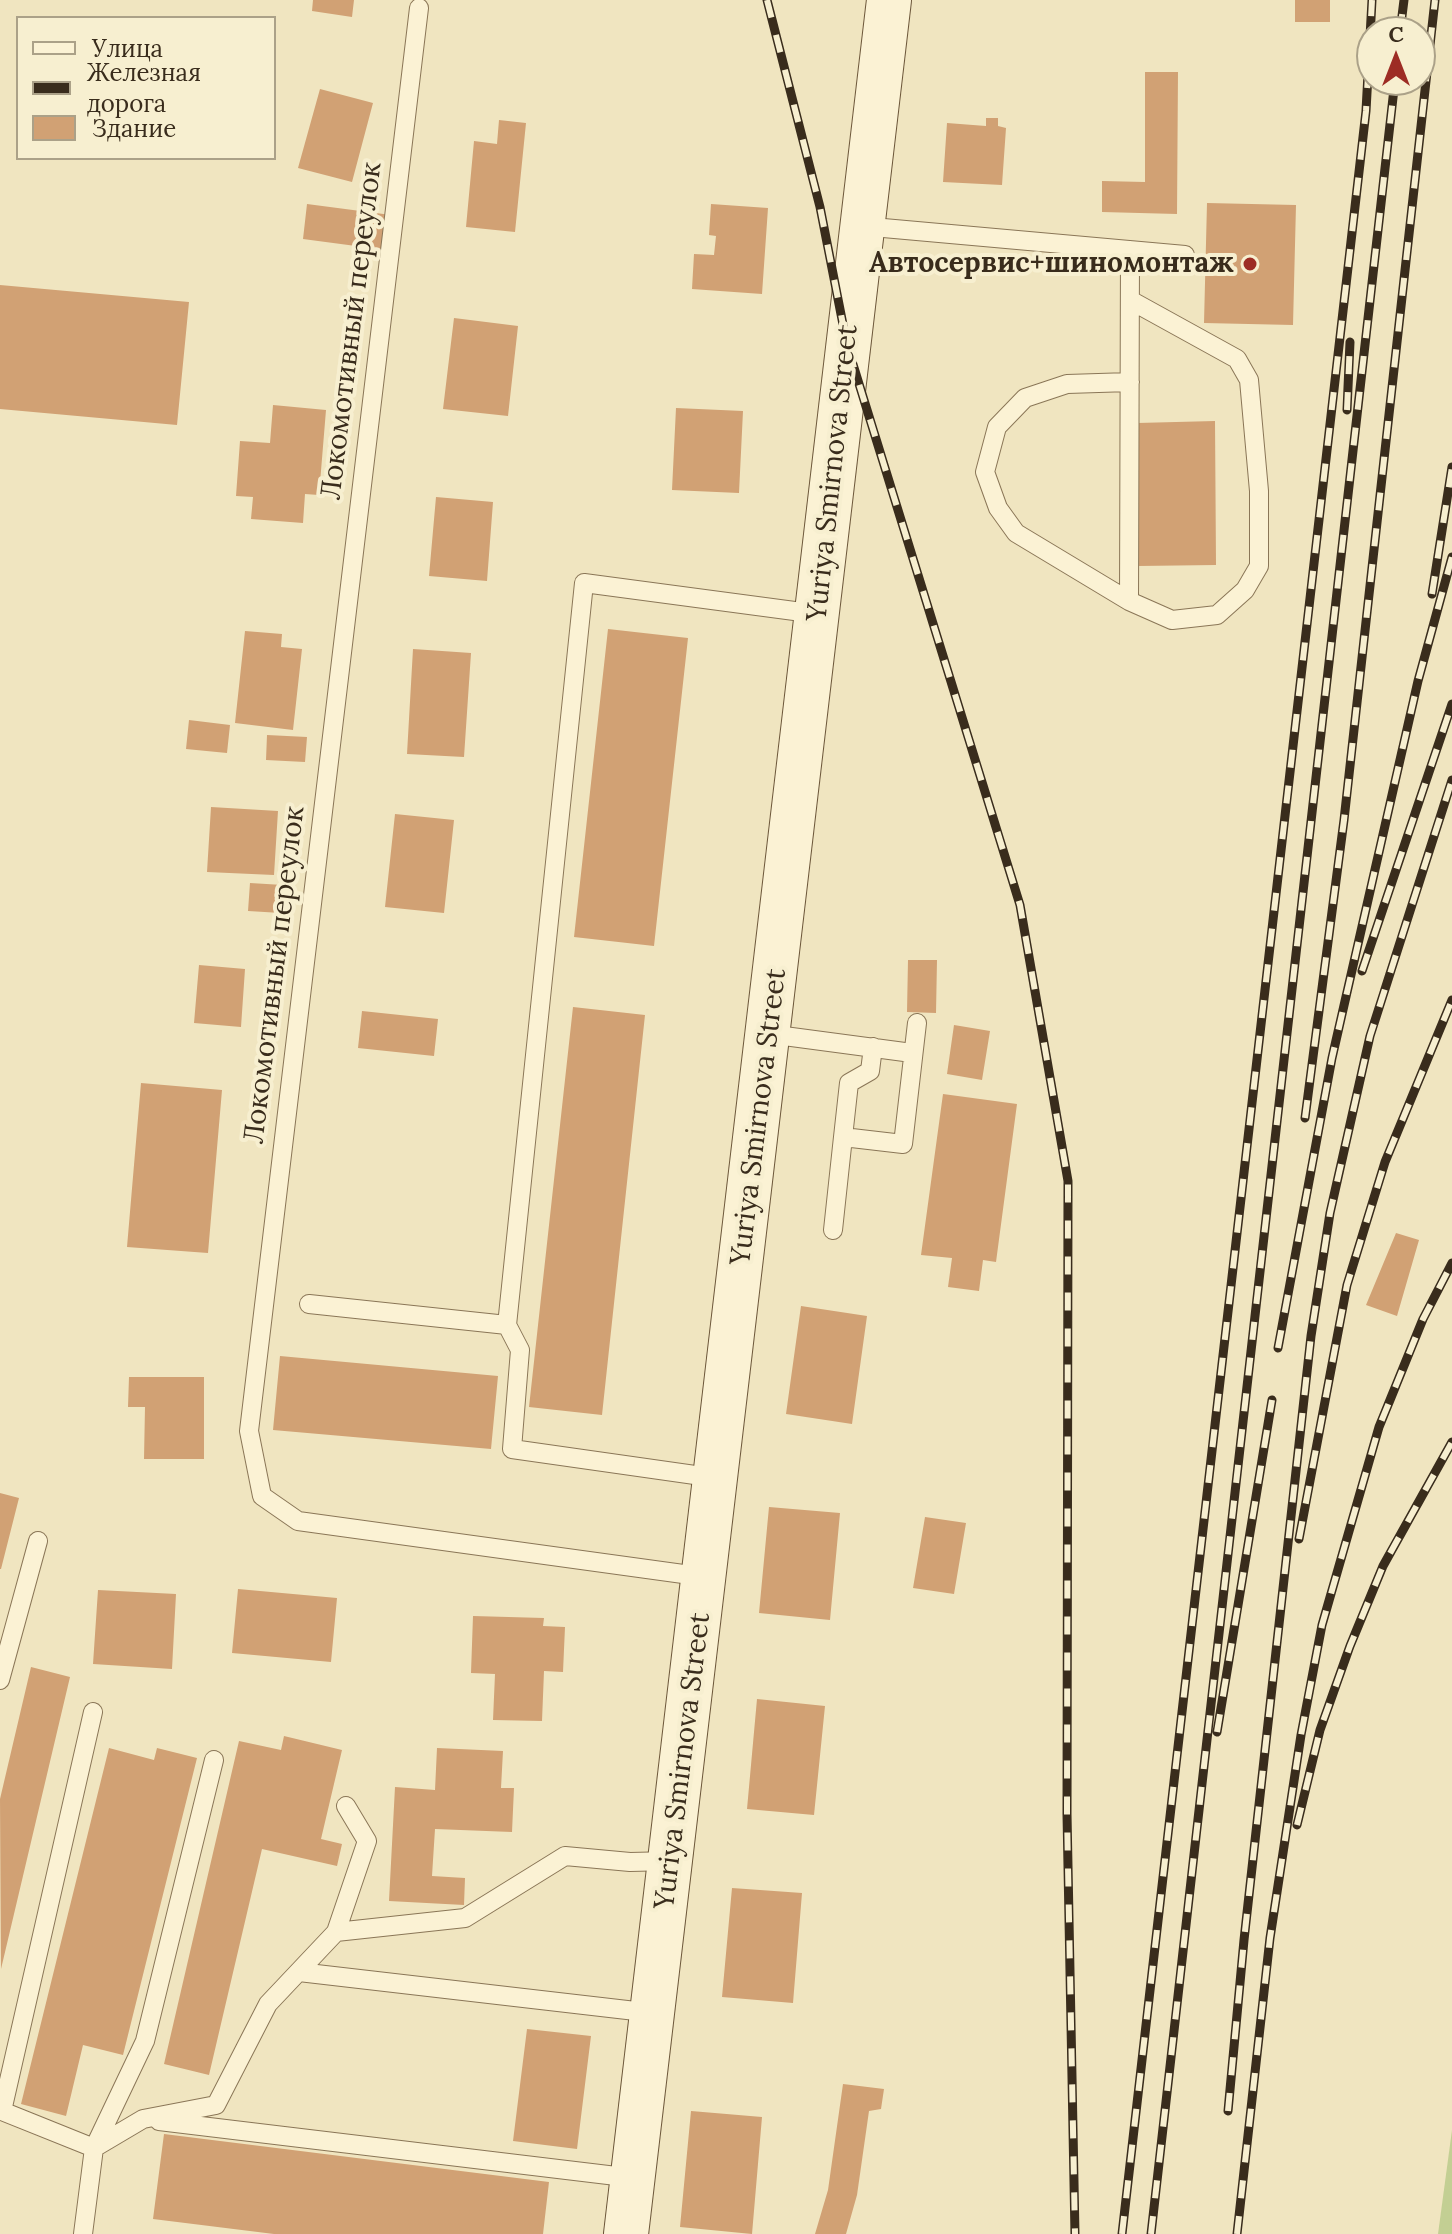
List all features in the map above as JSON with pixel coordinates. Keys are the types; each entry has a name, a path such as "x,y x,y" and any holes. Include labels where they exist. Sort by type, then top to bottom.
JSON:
{"main road":[{"name":"Yuriya Smirnova Street","path":"626,2234 889,0"}],"lane":[{"name":"Локомотивный переулок","path":"419,8 249,1431 262,1496 298,1521 705,1577"},
{"path":"861,226 1185,255"},
{"path":"1129,601 1130,250"},
{"path":"1130,300 1237,359 1249,380 1259,491 1259,566 1245,590 1217,615 1172,620 1129,601 1016,533 998,508 985,472 997,427 1025,398 1067,384 1130,382"},
{"path":"716,1478 512,1449 520,1350 507,1325 584,583 817,614"},
{"path":"843,1137 903,1144 917,1023"},
{"path":"769,1034 912,1053"},
{"path":"833,1230 849,1083 870,1071 873,1047"},
{"path":"309,1304 507,1325"},
{"path":"0,1680 38,1541"},
{"path":"93,1712 2,2111 94,2148"},
{"path":"83,2234 94,2148 145,2041 214,1760"},
{"path":"94,2148 143,2119 216,2105 268,2004 336,1932 367,1841 346,1806"},
{"path":"336,1932 465,1918 565,1856 630,1862 671,1861"},
{"path":"299,1972 653,2013"},
{"path":"143,2119 633,2178"}],"green space":[{"path":"1452,2130 1452,2234 1438,2234"}],"building":[{"path":"313,0 354,0 352,17 312,11"},
{"path":"1295,0 1330,0 1330,22 1295,22"},
{"path":"1145,72 1178,72 1177,214 1102,212 1102,181 1145,182"},
{"path":"320,89 373,103 352,182 298,168"},
{"path":"986,118 998,118 998,126 1006,128 1002,185 943,182 947,123 986,126"},
{"path":"499,120 526,123 515,232 466,227 474,141 497,144"},
{"name":"Автосервис+шиномонтаж","path":"1207,203 1296,205 1293,325 1204,323"},
{"path":"307,204 391,215 386,250 303,239"},
{"path":"711,204 768,208 762,294 692,289 694,254 714,255 716,236 709,235"},
{"path":"0,285 189,302 177,425 0,409"},
{"path":"454,318 518,326 508,416 443,409"},
{"path":"273,405 326,410 319,495 305,494 303,523 251,519 253,497 236,496 240,441 270,443"},
{"path":"676,408 743,411 739,493 672,490"},
{"path":"1215,421 1216,565 1138,566 1137,423"},
{"path":"436,497 493,502 487,581 429,576"},
{"path":"608,629 688,638 654,946 574,937"},
{"path":"245,631 282,634 281,647 302,649 293,730 235,723"},
{"path":"413,649 471,653 464,757 407,754"},
{"path":"189,720 230,725 227,753 186,749"},
{"path":"267,735 307,737 305,762 266,760"},
{"path":"211,807 278,811 274,875 207,872"},
{"path":"395,814 454,820 444,913 385,907"},
{"path":"250,883 283,885 281,913 248,911"},
{"path":"908,960 937,960 936,1013 907,1012"},
{"path":"199,965 245,969 241,1027 194,1023"},
{"path":"573,1007 645,1015 602,1415 529,1407"},
{"path":"362,1011 438,1019 434,1056 358,1048"},
{"path":"954,1025 990,1031 982,1080 947,1074"},
{"path":"141,1083 222,1090 208,1253 127,1247"},
{"path":"943,1094 1017,1104 996,1262 983,1260 979,1291 948,1287 952,1258 921,1255"},
{"path":"1396,1233 1419,1240 1397,1316 1366,1305"},
{"path":"801,1306 867,1316 852,1424 786,1414"},
{"path":"280,1356 498,1376 491,1449 273,1430"},
{"path":"129,1377 204,1377 204,1459 144,1459 145,1407 128,1407"},
{"path":"0,1493 19,1498 1,1569 0,1569"},
{"path":"769,1507 840,1513 830,1620 759,1613"},
{"path":"925,1517 966,1523 954,1594 913,1588"},
{"path":"238,1589 337,1598 331,1662 232,1653"},
{"path":"98,1590 176,1594 172,1669 93,1664"},
{"path":"473,1616 544,1618 543,1626 565,1627 563,1672 544,1671 542,1721 493,1720 495,1674 471,1673"},
{"path":"31,1667 70,1677 1,1969 0,1799"},
{"path":"757,1699 825,1706 814,1815 747,1809"},
{"path":"284,1736 342,1750 321,1839 342,1844 337,1866 262,1849 209,2075 164,2064 239,1741 281,1750"},
{"path":"109,1748 154,1760 157,1748 197,1758 123,2055 83,2045 66,2116 21,2104"},
{"path":"437,1748 503,1751 501,1788 514,1788 512,1832 435,1829 432,1876 465,1878 464,1905 389,1901 395,1787 435,1790"},
{"path":"732,1888 802,1893 793,2003 722,1997"},
{"path":"527,2029 591,2036 577,2149 513,2141"},
{"path":"843,2084 884,2089 881,2109 869,2111 857,2195 846,2234 815,2234 828,2190"},
{"path":"691,2111 762,2117 752,2234 680,2227"},
{"path":"164,2134 549,2182 543,2234 274,2234 153,2219"}],"railway":[{"path":"767,0 820,207 847,345 1020,905 1068,1181 1067,1814 1075,2234"},
{"path":"1122,2234 1366,111 1372,0"},
{"path":"1402,16 1404,0"},
{"path":"1305,1118 1344,820 1435,0"},
{"path":"1151,2234 1393,96"},
{"path":"1347,410 1350,342"},
{"path":"1432,594 1452,467"},
{"path":"1278,1348 1332,1058 1418,681 1452,557"},
{"path":"1362,971 1452,704"},
{"path":"1228,2111 1311,1336 1330,1213 1370,1036 1452,780"},
{"path":"1299,1539 1347,1285 1385,1162 1452,1000"},
{"path":"1237,2234 1270,1938 1301,1735 1322,1625 1379,1427 1423,1319 1452,1263"},
{"path":"1217,1732 1272,1400"},
{"path":"1297,1825 1320,1730 1350,1646 1383,1566 1452,1442"}],"place":[{"name":"Автосервис+шиномонтаж","path":"1250,264"}]}
